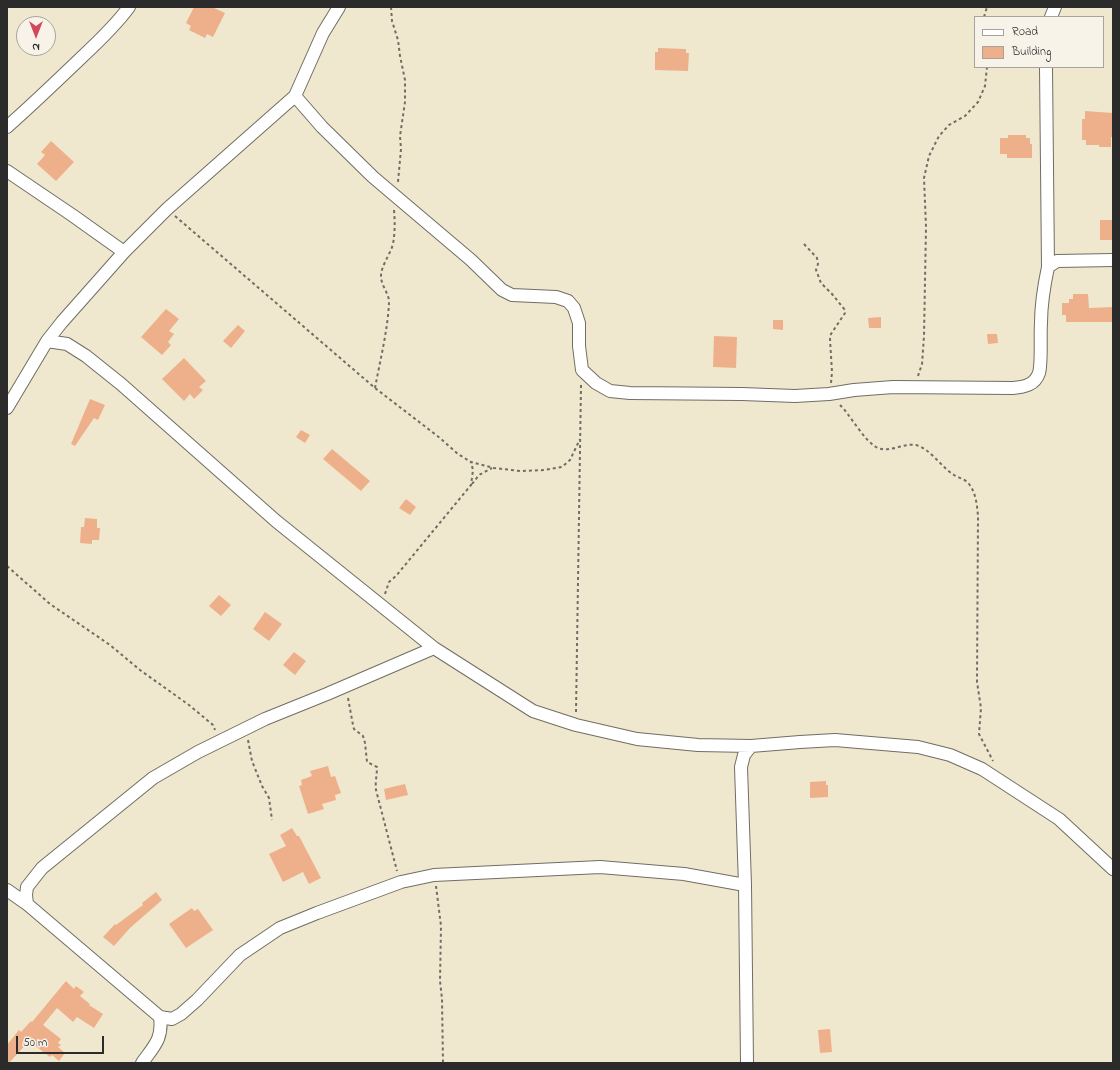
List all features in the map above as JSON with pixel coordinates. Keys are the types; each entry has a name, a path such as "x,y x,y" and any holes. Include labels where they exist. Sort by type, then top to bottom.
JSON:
{"street":[{"path":"7,127 90,50 122,18 129,7"},
{"path":"7,408 47,341 124,252 167,209 295,96 323,33 339,7"},
{"path":"1050,16 1055,7"},
{"path":"295,96 322,127 373,177 471,260 502,290 512,295 556,297 568,301 574,308 579,323 579,346 582,370 596,384 610,391 630,393 795,396 893,387 1013,388 1026,386 1034,381 1039,373 1044,284 1048,267 1046,68"},
{"path":"7,171 124,252"},
{"path":"1048,267 1057,261 1113,260"},
{"path":"62,322 67,344"},
{"path":"47,341 67,344 86,356 122,384 276,521 385,607 434,648 533,711 576,725 637,739 698,745 751,746 835,740 918,747 950,755 982,769 1059,819 1113,869"},
{"path":"27,904 27,887 42,868 153,778 198,752 217,744 265,719 434,648"},
{"path":"747,1063 745,885 741,767 744,755 751,746"},
{"path":"7,889 136,995 160,1017 172,1018 181,1014 197,1000 240,955 280,928 317,912 401,882 434,875 600,868 684,874 745,885"},
{"path":"7,889 27,887"},
{"path":"142,1063 159,1038 161,1026 160,1017"}],"path":[{"path":"375,388 389,301 387,292 381,280 381,275 392,245 395,231 394,210 401,149 400,136 405,102 405,80 398,40 392,21 391,7"},
{"path":"912,388 922,364 926,278 924,178 929,156 938,136 949,124 965,116 978,102 986,86 987,68"},
{"path":"167,209 375,388 440,438 458,454 471,462 493,468 520,471 544,470 562,467 570,460 580,439"},
{"path":"804,244 817,258 818,264 816,270 821,283 845,310 845,313 831,334 830,339 832,372 829,394 875,446 882,449 907,445 915,445 924,448 941,465 954,475 969,483 974,492 978,516 977,682 981,708 980,734 993,762"},
{"path":"576,725 582,370"},
{"path":"471,462 473,470 471,485"},
{"path":"385,607 385,591 389,582 396,576 479,475 493,468"},
{"path":"7,566 50,604 110,645 140,670 209,721 216,731 217,744"},
{"path":"346,685 354,729 363,736 367,762 377,767 377,778 375,784 376,790 401,882"},
{"path":"244,729 250,746 252,761 262,786 269,798 272,820"},
{"path":"434,875 441,926 440,981 442,999 443,1063"}],"building":[{"path":"194,7 212,7 225,13 213,37 207,34 205,38 189,30 191,26 186,23"},
{"path":"658,48 686,49 686,53 689,53 688,71 655,70 655,52 658,52"},
{"path":"1085,111 1113,113 1113,137 1111,137 1111,147 1086,145 1086,140 1082,140 1082,119 1085,119"},
{"path":"1008,135 1026,135 1026,138 1030,138 1030,144 1032,144 1032,158 1007,158 1007,154 1000,154 1000,138 1008,138"},
{"path":"51,141 74,162 56,181 37,164 45,155 41,152"},
{"path":"1100,220 1113,220 1113,240 1100,240"},
{"path":"1073,294 1088,294 1089,308 1113,307 1113,322 1066,322 1066,315 1062,315 1062,303 1069,303 1069,299 1073,299"},
{"path":"166,309 179,319 169,331 174,334 168,342 171,345 162,355 141,337"},
{"path":"881,317 881,328 869,328 868,318"},
{"path":"773,320 783,320 783,330 773,329"},
{"path":"238,325 245,331 231,348 223,341"},
{"path":"987,334 997,334 998,343 988,344"},
{"path":"714,336 737,337 736,368 713,367"},
{"path":"184,358 206,381 199,387 203,390 194,399 190,394 184,401 162,379"},
{"path":"90,399 105,405 98,420 94,418 75,446 71,444"},
{"path":"301,430 310,435 305,443 296,437"},
{"path":"332,449 370,481 361,491 323,459"},
{"path":"406,499 416,507 410,515 399,508"},
{"path":"85,518 97,519 97,528 100,528 99,540 92,540 92,544 80,543 81,527 84,527"},
{"path":"219,595 231,605 221,616 209,606"},
{"path":"265,612 282,624 269,641 253,629"},
{"path":"294,652 306,661 295,675 283,665"},
{"path":"328,766 331,777 335,776 341,793 335,795 336,800 322,804 324,809 308,814 299,786 302,785 301,780 312,776 310,771"},
{"path":"826,781 826,785 828,785 828,797 810,798 810,782"},
{"path":"405,784 408,795 386,800 384,789"},
{"path":"292,828 297,836 299,836 321,878 309,884 303,872 283,882 269,854 286,846 280,835"},
{"path":"156,892 162,900 130,928 114,946 103,937 115,924 116,925 143,905 142,903"},
{"path":"192,908 194,911 198,909 213,930 186,948 169,924"},
{"path":"66,981 74,989 76,986 84,992 80,996 90,1004 89,1005 103,1014 94,1028 77,1017 73,1022 57,1008 43,1025 61,1039 58,1043 61,1045 58,1047 65,1053 59,1061 52,1055 50,1057 29,1041 9,1063 7,1063 7,1045 19,1030 21,1032 31,1021 32,1022"},
{"path":"830,1029 832,1052 820,1053 818,1030"}]}
